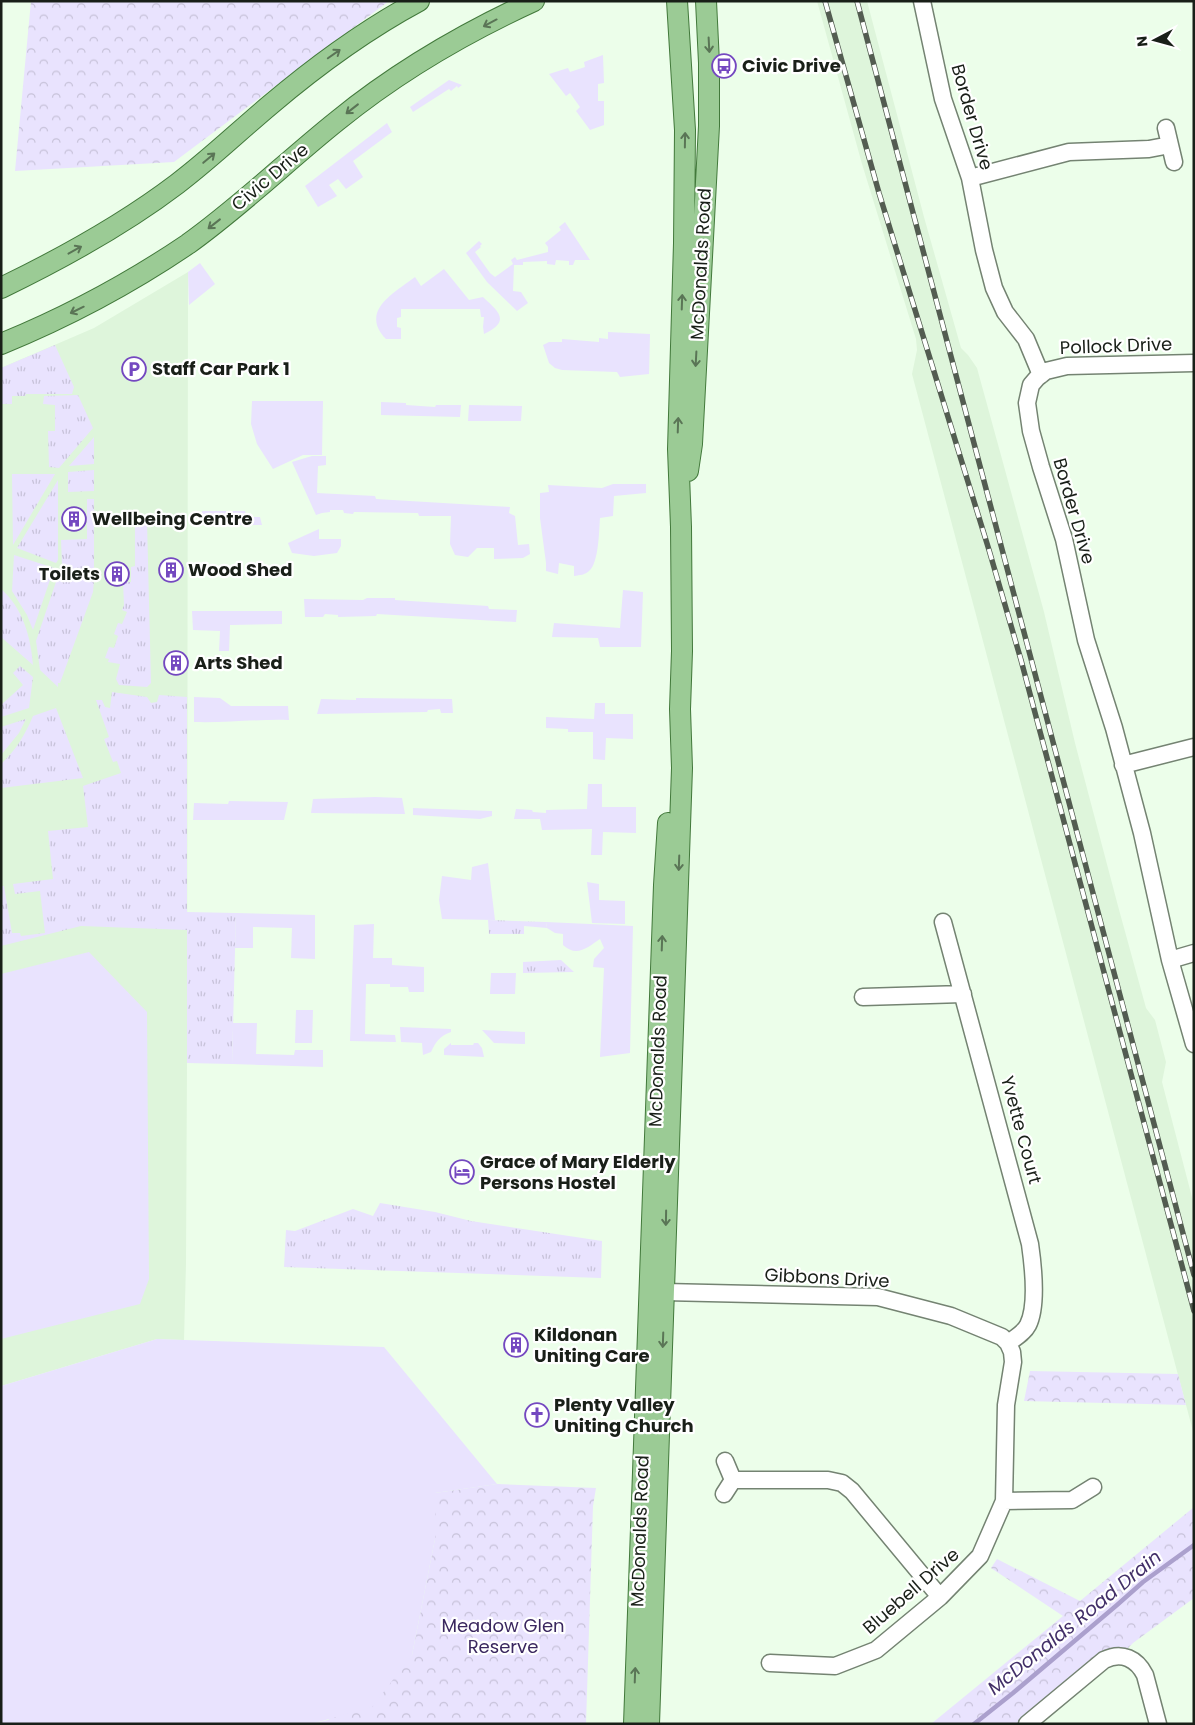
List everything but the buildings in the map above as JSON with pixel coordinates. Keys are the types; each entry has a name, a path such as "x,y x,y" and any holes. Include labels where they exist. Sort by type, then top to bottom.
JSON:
{"main road":[{"path":"1,288 102,235 147,206 212,156 330,56 364,33 419,1"},
{"name":"Civic Drive","path":"1,344 94,302 140,275 189,243 338,120 374,93 460,38 534,1"},
{"name":"McDonalds Road","path":"649,1724 682,768 680,709 682,651 681,527 678,449 685,130 678,1"},
{"name":"McDonalds Road","path":"681,527 692,444 707,153 709,64 706,1"},
{"name":"McDonalds Road","path":"634,1724 664,864 672,765 680,709"}],"street":[{"name":"Border Drive","path":"922,1 943,99 970,178 984,250 994,288 1005,312 1026,339 1041,375 1031,385 1027,398 1031,431 1064,539 1082,626 1124,765 1142,833 1170,960 1194,1044"},
{"path":"1166,128 1174,162"},
{"path":"970,178 1069,152 1149,150 1170,145"},
{"name":"Pollock Drive","path":"1041,375 1049,369 1067,366 1194,364"},
{"path":"1124,765 1194,747"},
{"name":"Yvette Court","path":"943,922 1026,1229 1032,1261 1032,1316 1027,1327 1008,1343"},
{"path":"1170,960 1194,953"},
{"path":"863,997 963,994"},
{"name":"Gibbons Drive","path":"664,1292 878,1297 951,1316 1002,1337 1008,1343"},
{"name":"Bluebell Drive","path":"770,1663 835,1666 876,1650 940,1597 980,1556 1004,1501 1006,1405 1013,1362 1012,1352 1008,1343"},
{"path":"724,1461 733,1480"},
{"path":"724,1494 733,1480"},
{"path":"733,1480 828,1480 842,1483 852,1491 940,1597"},
{"path":"1004,1501 1072,1500 1093,1487"},
{"path":"1027,1724 1104,1660 1114,1656 1132,1659 1141,1668 1145,1675 1158,1724"}],"shaded area":[{"path":"817,1 867,1 961,348 977,368 1044,612 1075,743 1118,906 1146,1008 1155,1020 1166,1062 1162,1082 1194,1205 1194,1435 912,374 917,350 916,339 862,164"},
{"path":"188,272 187,1063 184,1340 157,1339 1,1386 1,368 94,328"}],"green space":[{"path":"31,1 389,1 174,162 15,171"},
{"path":"603,55 604,83 598,84 598,101 604,101 604,125 590,130 576,111 580,107 570,93 566,96 549,74 568,68 570,72 585,67 584,62"},
{"path":"449,80 462,85 458,88 457,86 451,91 449,89 413,112 410,107"},
{"path":"387,123 392,132 353,161 363,177 346,189 338,179 329,185 337,196 318,207 305,186"},
{"path":"565,222 590,260 575,260 573,265 569,265 569,261 556,260 555,265 547,264 547,261 523,262 523,265 514,265 513,291 521,292 528,303 517,311 487,282 466,253 479,241 482,244 481,247 475,252 495,277 513,264 511,260 515,257 517,260 548,252 548,247 545,243 561,230 559,227"},
{"path":"200,263 215,284 189,305 188,272"},
{"path":"444,269 469,300 483,297 494,307 500,316 500,321 497,325 484,334 484,317 481,317 480,309 401,309 401,317 397,318 397,327 401,328 401,339 386,339 379,329 376,320 382,304 389,296 415,277 421,286"},
{"path":"608,332 650,334 649,374 620,377 617,372 562,370 555,368 549,363 543,345 549,342 562,342 562,339 599,342 599,338 608,339"},
{"path":"55,345 74,387 72,394 26,394 25,396 12,396 12,404 1,404 1,368"},
{"path":"78,395 93,428 59,468 49,467 48,431 55,431 55,405 43,404 44,396"},
{"path":"252,401 323,401 322,455 303,455 273,469 257,444 251,424"},
{"path":"381,402 435,407 436,405 461,405 460,417 381,415"},
{"path":"469,405 522,406 521,421 468,421"},
{"path":"94,437 94,464 69,466"},
{"path":"312,456 326,456 326,465 318,466 317,493 375,496 376,499 510,507 509,513 515,516 518,545 529,544 530,554 523,558 494,559 494,548 477,548 468,557 455,555 450,544 451,516 419,516 418,513 354,512 353,514 344,513 343,510 330,510 330,512 316,515 292,462"},
{"path":"94,470 94,491 68,492 68,472"},
{"path":"12,474 55,474 13,545"},
{"path":"58,480 58,560 56,563 17,548"},
{"path":"613,484 646,484 646,493 614,496 613,516 600,518 597,554 592,567 587,572 574,576 574,566 559,563 558,574 546,571 540,518 540,493 549,492 548,485 602,488"},
{"path":"87,499 94,499 94,577 62,565 61,540 87,539"},
{"path":"202,511 245,511 247,517 260,517 262,525 202,525"},
{"path":"135,520 147,521 151,683 147,687 119,685 116,679 120,664 108,662 109,659 105,658 109,647 114,648 118,636 114,634 118,623 122,624 127,612 122,610 124,605 123,582 131,582 131,567 135,566"},
{"path":"319,529 319,539 341,539 341,546 337,553 314,556 292,553 288,543"},
{"path":"14,555 54,568 33,630 27,615 12,591"},
{"path":"63,569 94,581 93,592 58,687 40,670 36,641 60,570"},
{"path":"1,589 9,597 20,614 28,634 33,665 1,637"},
{"path":"623,590 643,592 641,647 600,647 598,638 552,637 554,623 620,628"},
{"path":"367,598 395,598 395,600 488,606 489,609 517,610 516,622 377,614 376,616 338,617 338,615 325,614 323,617 305,617 304,599 363,600"},
{"path":"192,611 282,611 282,624 230,625 229,651 219,651 220,631 193,630"},
{"path":"20,666 33,677 29,708 1,717 1,705 23,685 13,673"},
{"path":"112,692 147,697 151,703 157,702 159,695 187,697 187,912 236,913 232,1064 187,1063 187,930 81,926 1,946 1,886 4,886 12,933 20,933 21,936 45,933 40,891 15,894 13,884 53,879 48,831 88,827 83,786 121,773 117,761 113,762 104,739 109,737 96,700 102,700 105,707 110,708"},
{"path":"194,697 220,698 231,706 288,706 289,720 194,722"},
{"path":"356,698 452,699 453,713 441,713 440,709 428,710 427,712 317,714 321,699 356,700"},
{"path":"595,703 605,703 605,714 633,714 633,739 606,738 605,760 593,759 593,732 568,732 568,729 546,728 546,717 594,719"},
{"path":"56,708 83,778 1,788 1,764 20,742 33,716"},
{"path":"26,719 19,733 1,755 1,727"},
{"path":"588,784 602,784 602,807 636,807 636,833 603,832 602,855 591,855 592,829 542,830 540,819 514,819 516,809 546,813 546,810 587,809"},
{"path":"402,798 405,814 311,813 313,799"},
{"path":"229,801 288,802 284,820 193,820 194,803 228,804"},
{"path":"413,808 492,811 492,816 480,819 413,815"},
{"path":"488,863 495,920 442,919 439,900 442,876 471,880 472,867"},
{"path":"587,882 599,884 599,900 625,901 625,924 592,923"},
{"path":"236,913 315,915 315,959 291,958 292,928 253,927 253,948 235,948"},
{"path":"488,920 546,922 547,928 524,926 524,934 489,934"},
{"path":"546,922 633,926 630,1053 600,1057 604,968 593,967 594,959 604,948 600,939 582,950 573,951 563,945 563,934 555,933 547,928"},
{"path":"374,924 373,958 392,958 392,965 424,967 424,992 409,992 408,987 390,987 390,984 366,984 365,1034 395,1035 396,1042 350,1041 354,925"},
{"path":"89,952 147,1012 149,1279 140,1304 1,1339 1,974"},
{"path":"561,960 574,972 523,973 523,962"},
{"path":"491,973 516,973 515,994 490,994"},
{"path":"296,1010 313,1010 312,1043 295,1043"},
{"path":"233,1023 257,1023 256,1054 294,1055 295,1050 323,1050 323,1067 232,1064"},
{"path":"400,1027 451,1029 451,1032 439,1039 431,1052 423,1055 422,1043 401,1042"},
{"path":"482,1030 525,1032 525,1044 494,1043"},
{"path":"451,1043 451,1045 473,1045 478,1043 482,1048 484,1057 444,1055 444,1049"},
{"path":"380,1203 435,1212 471,1221 602,1241 601,1278 284,1267 286,1230 295,1231 353,1209 373,1216"},
{"path":"157,1339 384,1347 497,1484 435,1493 435,1539 412,1655 372,1707 311,1724 1,1724 1,1386"},
{"path":"1030,1371 1178,1374 1186,1405 1024,1401"},
{"name":"Meadow Glen Reserve","path":"497,1484 596,1488 593,1506 586,1724 311,1724 328,1720 412,1655 435,1539 435,1493"},
{"path":"1194,1507 1194,1598 1126,1650 1097,1659 1016,1724 931,1724 1063,1616 991,1568 997,1559 1080,1601"}],"waterway":[{"name":"McDonalds Road Drain","path":"974,1724 1143,1582 1194,1545"}],"railway":[{"path":"825,1 879,193 1021,660 1194,1311"},
{"path":"857,1 1194,1275"}],"place":[{"name":"Civic Drive","path":"724,66"},
{"name":"Staff Car Park 1","path":"134,369"},
{"name":"Wellbeing Centre","path":"74,519"},
{"name":"Wood Shed","path":"171,570"},
{"name":"Toilets","path":"117,574"},
{"name":"Arts Shed","path":"176,663"},
{"name":"Grace of Mary Elderly Persons Hostel","path":"462,1172"},
{"name":"Kildonan Uniting Care","path":"516,1345"},
{"name":"Plenty Valley Uniting Church","path":"537,1415"}]}
